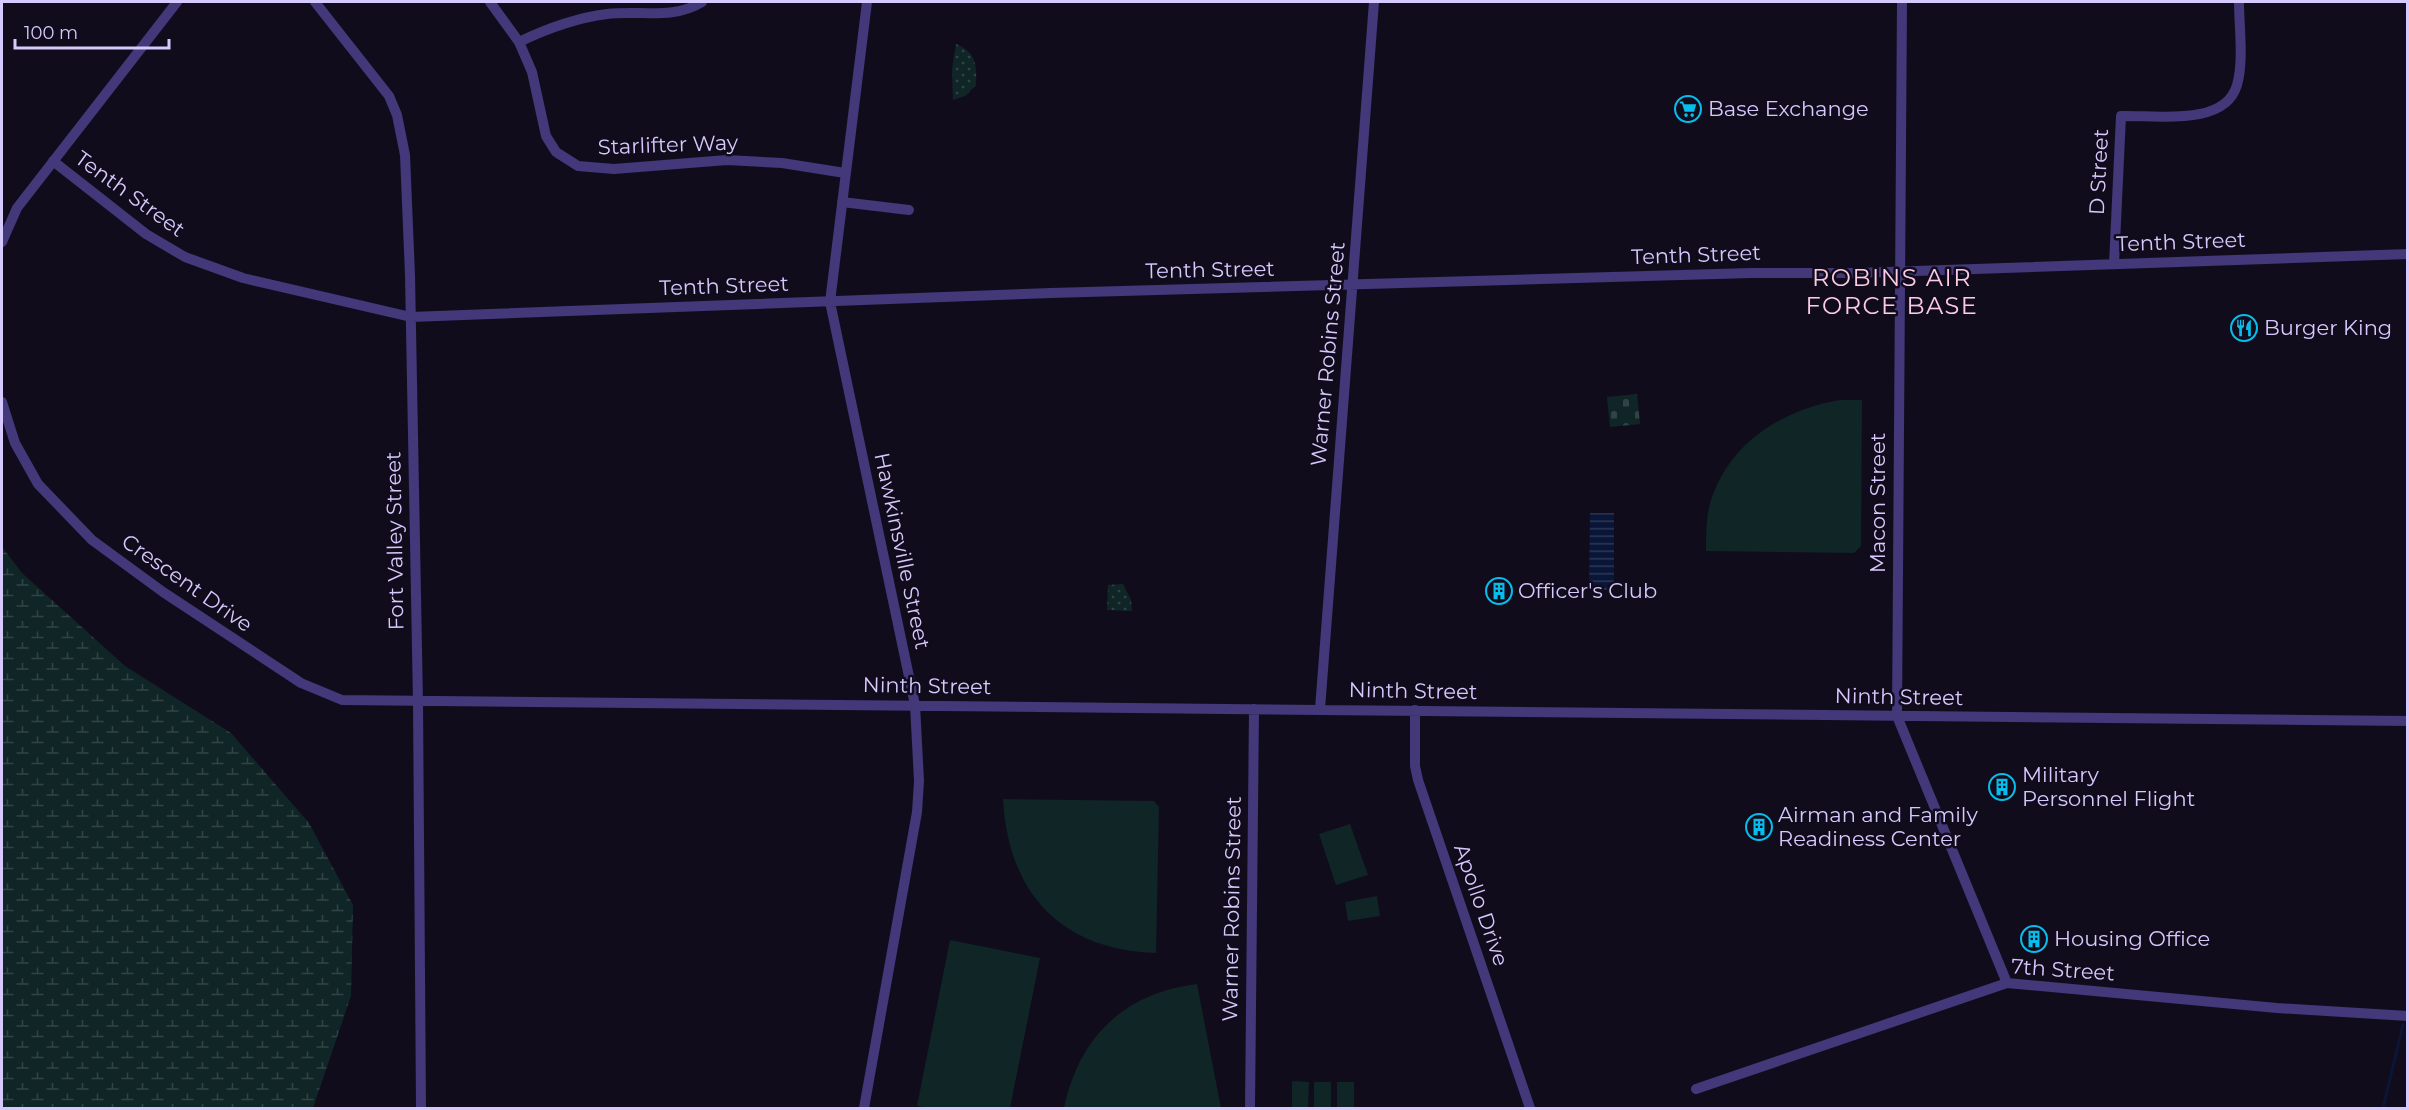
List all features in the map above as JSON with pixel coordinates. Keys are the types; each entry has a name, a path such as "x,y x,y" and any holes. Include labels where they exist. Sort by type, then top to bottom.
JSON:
{"street":[{"path":"2,242 17,208 177,2"},
{"name":"Fort Valley Street","path":"315,2 389,96 397,115 406,163 418,702 421,1108"},
{"name":"Starlifter Way","path":"490,2 519,42 532,72 546,136 556,152 578,166 604,169 727,160 845,172"},
{"path":"519,42 563,23 608,14 671,13 687,10 702,2"},
{"name":"Hawkinsville Street","path":"864,1108 916,812 919,781 915,705 830,302 867,2"},
{"name":"Warner Robins Street","path":"1320,709 1374,2"},
{"name":"Macon Street","path":"1902,2 1897,716 2007,983"},
{"name":"D Street","path":"2114,264 2121,116 2196,115 2214,112 2228,101 2237,85 2238,76 2239,2"},
{"name":"Tenth Street","path":"53,161 147,234 185,257 243,278 411,317 2408,254"},
{"path":"842,202 909,210"},
{"name":"Crescent Drive","path":"2,402 15,443 38,484 92,540 163,592 311,687 342,700 418,702"},
{"name":"Ninth Street","path":"418,702 2408,721"},
{"name":"Warner Robins Street","path":"1250,1108 1254,709"},
{"name":"Apollo Drive","path":"1414,710 1415,766 1418,780 1530,1108"},
{"name":"7th Street","path":"1696,1089 2007,983 2277,1008 2408,1016"}],"green space":[{"path":"956,44 968,51 974,60 976,85 965,96 953,100 952,69"},
{"path":"1637,394 1640,424 1610,427 1607,397"},
{"path":"1840,400 1862,400 1861,546 1854,553 1706,551 1707,521 1711,499 1723,473 1735,457 1749,442 1782,419 1820,404"},
{"path":"2,547 22,573 125,666 231,733 309,823 353,905 351,996 313,1108 2,1108"},
{"path":"1123,584 1131,600 1132,611 1107,610 1108,585"},
{"path":"1003,799 1154,801 1159,807 1156,953 1122,949 1093,941 1067,928 1046,910 1029,888 1016,862 1007,832"},
{"path":"1350,824 1368,875 1336,885 1319,834"},
{"path":"1377,896 1380,916 1348,921 1345,902"},
{"path":"950,940 1040,958 1010,1108 917,1106"},
{"path":"1197,984 1221,1108 1064,1108 1081,1060 1093,1040 1109,1023 1127,1008 1148,997 1171,989"},
{"path":"1292,1081 1309,1082 1308,1108 1292,1108"},
{"path":"1314,1082 1331,1082 1331,1108 1314,1108"},
{"path":"1337,1082 1354,1082 1354,1108 1337,1108"}],"water":[{"path":"1590,513 1614,513 1614,590 1589,590"}],"waterway":[{"path":"2383,1108 2403,1025"}],"place":[{"name":"Base Exchange","path":"1688,109"},
{"name":"Burger King","path":"2244,328"},
{"name":"Officer's Club","path":"1499,591"},
{"name":"Military Personnel Flight","path":"2002,787"},
{"name":"Airman and Family Readiness Center","path":"1759,827"},
{"name":"Housing Office","path":"2034,939"}],"district":[{"name":"ROBINS AIR FORCE BASE","path":"1892,292"}]}
